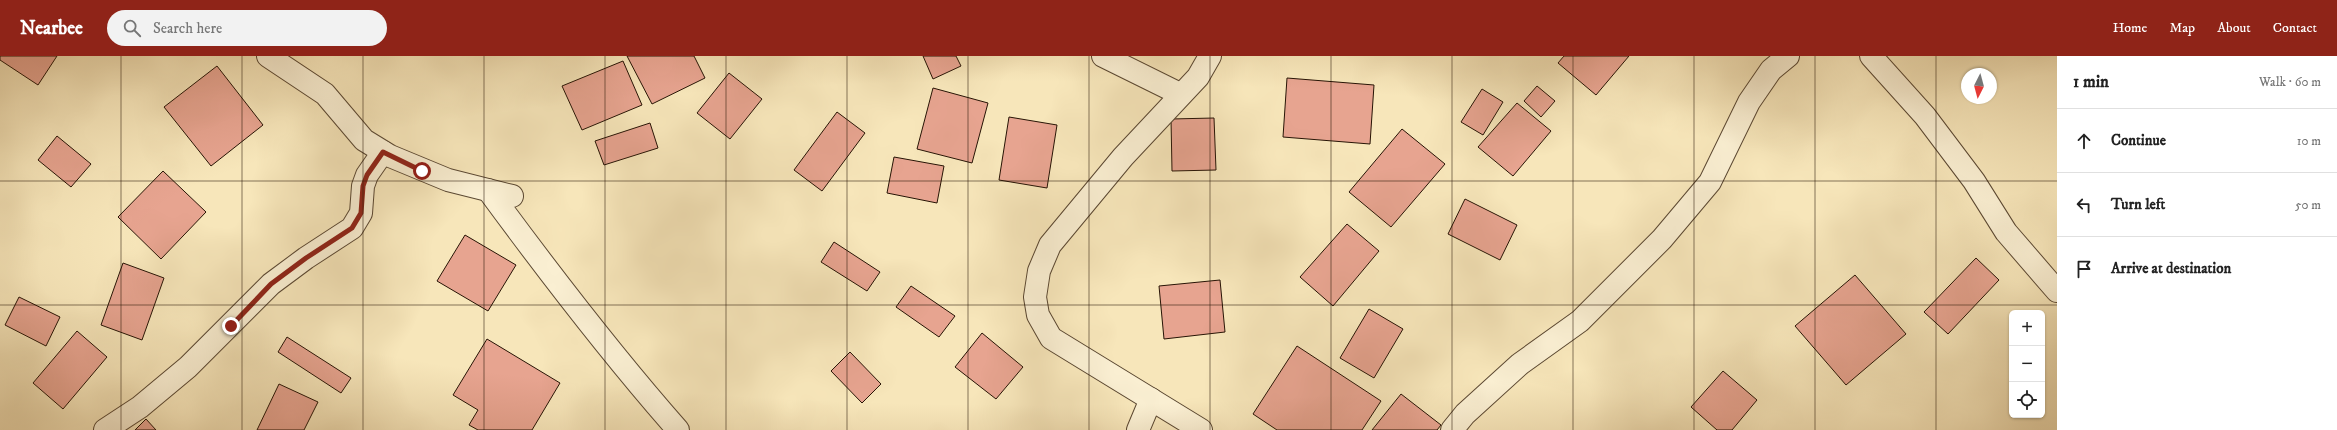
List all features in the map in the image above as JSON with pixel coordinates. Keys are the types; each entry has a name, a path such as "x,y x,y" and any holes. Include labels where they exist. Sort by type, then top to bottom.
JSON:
{"street":[{"path":"268,56 325,94 364,140 383,152 416,168 448,180 512,196"},
{"path":"1103,56 1180,94"},
{"path":"1201,430 1051,338 1038,315 1035,297 1039,270 1050,246 1123,157 1180,94 1198,77 1210,56"},
{"path":"1452,430 1465,414 1520,364 1580,321 1662,239 1710,182 1749,102 1771,70 1788,56"},
{"path":"1871,56 1925,116 1974,181 2006,232 2057,291"},
{"path":"105,430 140,407 188,367 271,284 306,258 352,228 361,213 363,186 367,175 383,152"},
{"path":"488,190 563,292 639,386 678,430"},
{"path":"1138,430 1151,399"}],"building":[{"path":"0,56 57,56 38,85 0,60"},
{"path":"627,56 694,56 705,78 652,104"},
{"path":"923,56 956,56 961,66 933,79"},
{"path":"1564,56 1629,56 1596,95 1558,63"},
{"path":"623,61 642,105 582,130 562,86"},
{"path":"217,66 263,125 211,166 164,107"},
{"path":"729,73 762,99 730,139 697,113"},
{"path":"1287,78 1374,85 1370,144 1283,137"},
{"path":"1537,86 1555,101 1541,117 1524,101"},
{"path":"933,88 988,103 972,163 917,149"},
{"path":"1482,89 1503,102 1483,135 1461,122"},
{"path":"1517,103 1551,131 1513,176 1478,147"},
{"path":"837,112 865,133 822,191 794,170"},
{"path":"1009,117 1057,125 1047,188 999,180"},
{"path":"1214,118 1216,170 1172,171 1171,119"},
{"path":"650,123 658,148 604,165 595,141"},
{"path":"1402,129 1445,164 1391,227 1349,192"},
{"path":"57,136 91,164 71,187 38,160"},
{"path":"894,157 944,166 937,203 887,193"},
{"path":"163,171 206,212 161,259 118,217"},
{"path":"1465,199 1517,225 1500,260 1448,234"},
{"path":"1347,224 1379,251 1333,306 1300,277"},
{"path":"465,235 516,265 488,311 437,281"},
{"path":"834,242 880,272 867,291 821,262"},
{"path":"1976,258 1999,280 1948,334 1924,312"},
{"path":"123,263 164,278 142,340 101,325"},
{"path":"1855,275 1906,334 1846,385 1795,326"},
{"path":"1220,280 1225,332 1164,339 1159,286"},
{"path":"911,286 955,316 939,337 896,307"},
{"path":"19,297 60,317 46,346 5,325"},
{"path":"1369,309 1403,329 1374,378 1340,358"},
{"path":"77,331 107,357 63,409 33,383"},
{"path":"982,333 1023,367 996,399 955,367"},
{"path":"287,337 351,378 341,393 278,352"},
{"path":"487,339 560,383 532,430 478,430 469,425 478,410 453,395"},
{"path":"1297,346 1381,401 1362,430 1277,430 1253,414"},
{"path":"850,352 881,384 862,403 831,371"},
{"path":"1723,371 1757,400 1732,430 1717,430 1691,407"},
{"path":"279,384 318,402 304,430 257,430"},
{"path":"1401,394 1441,425 1437,430 1372,430"},
{"path":"146,419 156,430 135,430"}],"route":[{"path":"231,326 271,284 306,258 352,228 361,213 363,203 363,186 367,175 383,152 422,171"}]}
